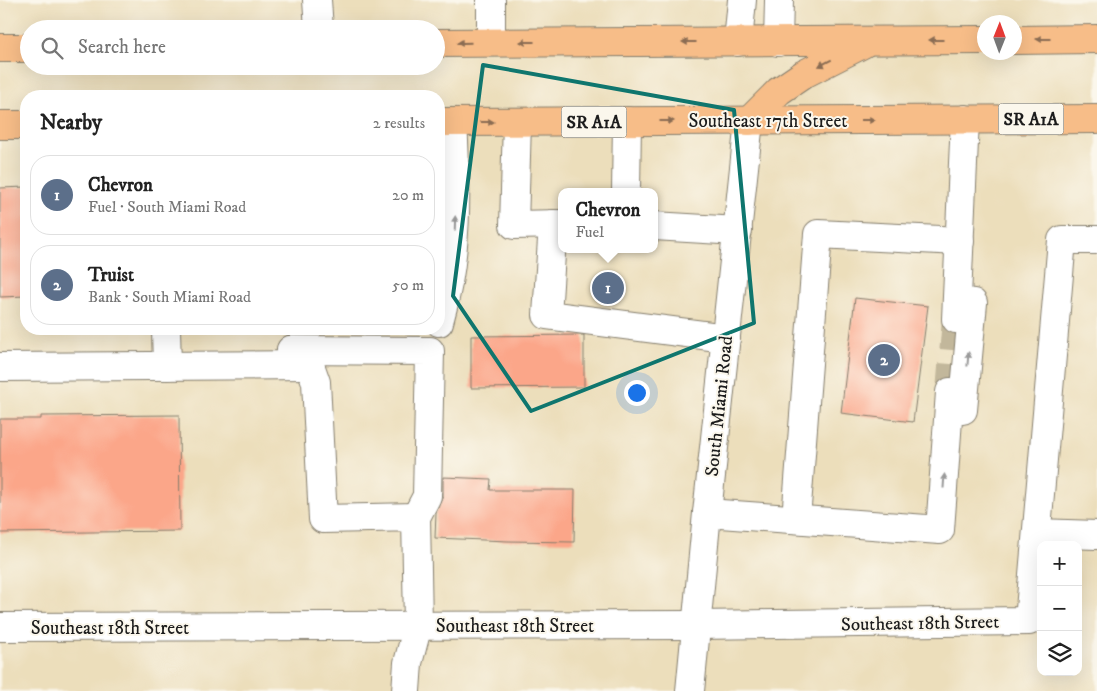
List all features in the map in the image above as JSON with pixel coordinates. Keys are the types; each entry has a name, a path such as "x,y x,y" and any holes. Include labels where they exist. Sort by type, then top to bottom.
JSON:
{"main road":[{"path":"1022,40 1097,39"},
{"path":"445,43 977,40"},
{"path":"750,120 779,92 804,74 869,41"},
{"path":"0,48 20,48"},
{"name":"Southeast 17th Street","path":"446,122 1097,119"},
{"path":"0,125 20,125"}],"street":[{"path":"317,0 318,20"},
{"path":"491,0 491,42"},
{"path":"738,42 742,0"},
{"path":"778,0 778,42"},
{"path":"707,513 940,530 949,400 964,410 973,303 957,310 965,119"},
{"name":"South Miami Road","path":"690,691 707,513 750,120"},
{"path":"626,188 627,121"},
{"path":"445,301 456,224 446,122"},
{"path":"517,122 514,225 557,224 547,316 726,338"},
{"path":"658,226 738,231"},
{"path":"796,520 818,234 960,242"},
{"path":"1097,240 1062,240 1037,533 1097,535"},
{"path":"166,335 167,366"},
{"path":"0,367 167,366 297,348 434,340 427,496 416,517 418,626 408,663 406,691"},
{"path":"297,348 316,382 323,519 416,517"},
{"name":"Southeast 18th Street","path":"0,627 1030,621 1037,533"}],"highlighted area":[{"path":"483,65 734,110 754,323 531,411 453,296"}],"building":[{"path":"20,187 20,296 0,297 0,188"},
{"path":"855,298 928,306 913,422 841,413"},
{"path":"584,335 584,387 471,388 471,336"},
{"path":"179,415 180,531 0,533 0,419 41,419 41,416"},
{"path":"443,477 491,479 490,490 575,490 574,542 435,538 436,513 443,496"}],"tunnel":[{"path":"950,392 956,319"}],"place":[{"name":"Chevron","path":"608,288"},
{"name":"Truist","path":"884,360"}]}
